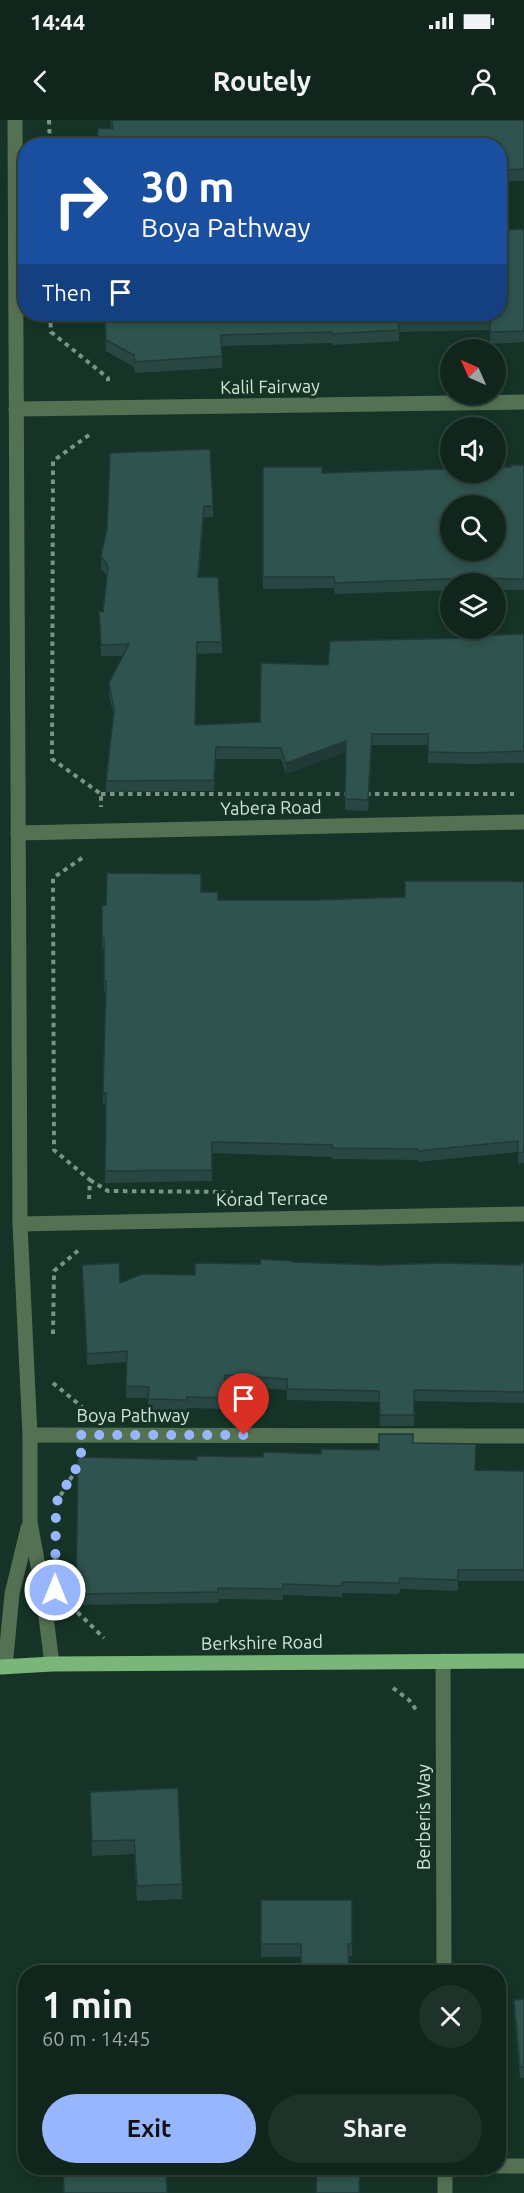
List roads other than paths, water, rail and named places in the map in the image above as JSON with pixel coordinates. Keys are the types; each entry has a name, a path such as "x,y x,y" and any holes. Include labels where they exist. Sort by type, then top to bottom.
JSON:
{"main road":[{"name":"Berkshire Road","path":"2,1667 52,1664 524,1661"}],"street":[{"path":"15,120 20,1224 30,1435 30,1522 43,1593 52,1664"},
{"name":"Kalil Fairway","path":"16,409 524,402"},
{"name":"Yabera Road","path":"18,833 524,822"},
{"name":"Korad Terrace","path":"20,1224 524,1214"},
{"name":"Boya Pathway","path":"30,1435 524,1436"},
{"path":"2,1667 12,1594 30,1522"},
{"name":"Berberis Way","path":"443,1661 444,1965"},
{"path":"506,2166 524,2166"},
{"path":"445,2175 445,2193"}]}
